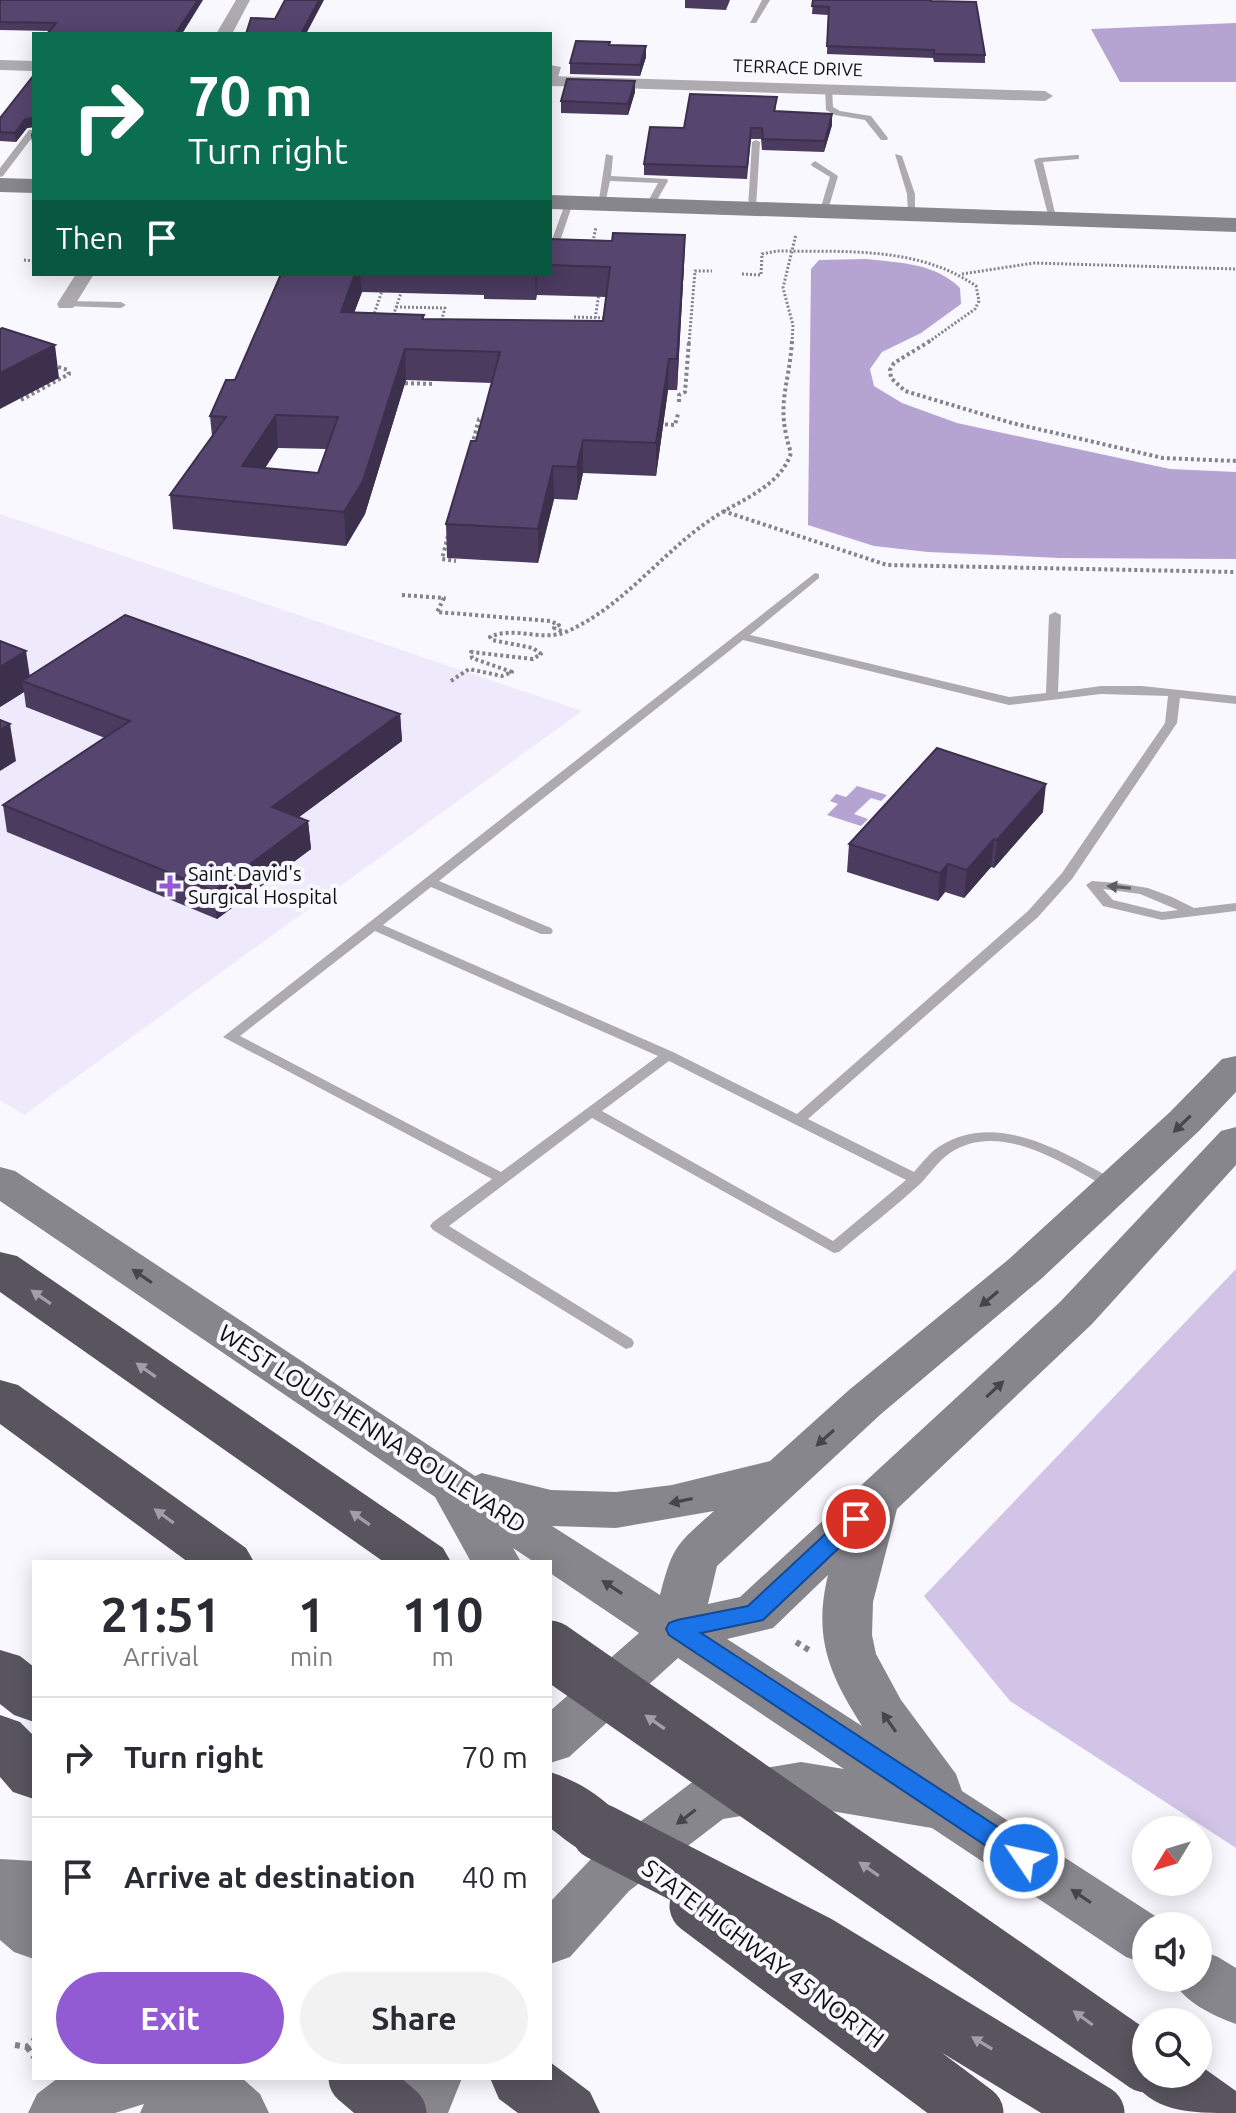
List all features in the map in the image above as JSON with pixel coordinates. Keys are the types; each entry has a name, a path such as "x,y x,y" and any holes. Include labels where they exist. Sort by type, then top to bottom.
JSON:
{"highway":[{"path":"0,1268 421,1560"},
{"path":"0,1398 224,1560"},
{"path":"552,1650 1132,2054"},
{"path":"0,1672 32,1697"},
{"path":"0,1738 32,1773"},
{"name":"STATE HIGHWAY 45 NORTH","path":"552,1797 975,2113"},
{"path":"600,1832 818,1944 1096,2113"},
{"path":"359,2080 398,2113"},
{"path":"525,2080 567,2113"},
{"path":"1179,2088 1214,2113"}],"main road":[{"path":"0,185 32,186"},
{"path":"559,202 598,216 650,205 1236,225"},
{"path":"677,1629 694,1558 784,1474 1025,1269 1185,1121 1236,1068"},
{"path":"552,1740 677,1629 755,1614 1076,1313 1236,1140"},
{"name":"WEST LOUIS HENNA BOULEVARD","path":"0,1181 452,1484 950,1808 1132,1931"},
{"path":"452,1484 561,1510 622,1510 673,1503 784,1474"},
{"path":"452,1484 495,1560"},
{"path":"876,1500 853,1575 847,1635 858,1678 950,1808"},
{"path":"552,1938 610,1875 710,1799 801,1784 950,1808"},
{"path":"0,1882 32,1884"},
{"path":"0,1906 32,1933"},
{"path":"1212,1983 1236,1999"},
{"path":"58,2113 73,2099 136,2080"},
{"path":"170,2113 181,2080"},
{"path":"203,2080 239,2113"},
{"path":"418,2113 432,2080"}],"street":[{"path":"225,32 243,0"},
{"path":"1,67 32,66"},
{"name":"TERRACE DRIVE","path":"552,76 1045,96"},
{"path":"66,304 84,276"}],"lane":[{"path":"753,21 766,0"},
{"path":"828,89 829,108 838,113 868,118 884,138"},
{"path":"0,174 32,132"},
{"path":"752,208 756,142"},
{"path":"598,216 609,156"},
{"path":"898,156 911,194 912,213"},
{"path":"1052,217 1038,160 1076,157"},
{"path":"815,164 834,176 824,210"},
{"path":"606,178 664,181 650,205"},
{"path":"552,242 557,238 559,202"},
{"path":"66,304 121,305"},
{"path":"502,1178 230,1037 815,576"},
{"path":"1052,695 1055,615"},
{"path":"741,636 1009,701 1101,690 1236,700"},
{"path":"799,1120 1033,914 1067,876 1171,723 1174,695"},
{"path":"1067,876 1092,885 1122,885 1170,899 1191,912"},
{"path":"430,882 546,931"},
{"path":"1092,885 1108,903 1162,916 1236,907"},
{"path":"374,926 668,1055 916,1179"},
{"path":"626,1343 438,1226 668,1055"},
{"path":"592,1112 834,1248 916,1179 947,1148 989,1135 1039,1147 1115,1186"}],"path":[{"path":"591,248 598,216"},
{"path":"451,681 469,669 502,676 512,672 472,658 471,652 533,659 541,654 533,648 492,640 490,637 496,632 541,638 565,632 623,593 694,531 774,479 791,461 782,429 780,406 794,326 782,292 796,234"},
{"path":"742,274 761,275 762,254 777,251 900,256 937,264 962,274 976,286 979,301 975,309 933,340 894,363 890,370 891,378 905,391 1012,423 1163,458 1236,461"},
{"path":"24,260 32,261"},
{"path":"962,274 1034,263 1236,269"},
{"path":"679,402 679,395 685,392 695,271 712,271"},
{"path":"370,327 388,276"},
{"path":"593,330 599,291"},
{"path":"401,293 390,320 405,320"},
{"path":"396,307 445,308 442,322 430,321"},
{"path":"574,317 607,318"},
{"path":"362,319 372,319"},
{"path":"21,400 69,374 68,370 54,366"},
{"path":"394,383 434,384"},
{"path":"644,424 675,425 678,414"},
{"path":"472,449 479,419 488,417"},
{"path":"723,511 870,562 887,565 1236,572"},
{"path":"449,532 442,559 456,561"},
{"path":"402,595 444,598 437,612 550,621 559,625 554,628 565,632"},
{"path":"796,1642 812,1652"},
{"path":"27,2047 32,2042"},
{"path":"15,2045 27,2047 32,2054"}],"shaded area":[{"path":"1236,23 1236,82 1120,82 1091,29"},
{"path":"866,259 928,269 940,273 960,288 961,304 921,333 882,352 870,369 874,386 902,403 957,423 1170,469 1236,472 1236,559 1060,558 928,552 874,546 808,525 811,269 819,260"},
{"name":"Saint David's Surgical Hospital","path":"0,514 582,711 24,1115 0,1100"},
{"path":"857,786 887,795 881,801 871,798 854,814 868,819 861,826 827,815 838,804 830,801 836,794 846,797"},
{"path":"1236,1269 1236,1848 1212,1832 1212,1816 1187,1816 1010,1701 924,1596"}],"building":[{"path":"0,0 198,0 176,32 49,32 56,23 0,22"},
{"path":"285,0 319,0 302,32 247,32 251,18 275,19"},
{"path":"813,0 976,2 985,55 827,46 829,7 812,6"},
{"path":"576,41 646,46 640,65 570,63"},
{"path":"32,78 32,118 25,119 15,133 0,132 0,118"},
{"path":"567,79 635,81 628,104 561,101"},
{"path":"690,94 777,97 774,111 832,114 825,141 763,139 762,128 751,128 747,167 644,164 650,127 684,128"},
{"path":"613,233 685,235 677,359 669,359 656,443 583,440 577,467 553,466 538,529 446,524 471,441 476,441 500,352 405,349 363,481 344,512 170,495 226,417 210,416 226,380 235,380 280,276 354,276 341,312 424,315 422,319 603,321 610,267 552,265 552,239 612,241","holes":["276,415 338,417 318,473 242,466"]},
{"path":"2,328 55,345 0,373"},
{"path":"125,615 400,714 272,807 308,821 214,891 3,805 130,721 22,681"},
{"path":"0,641 26,651 0,667"},
{"path":"0,720 10,724 0,730"},
{"path":"937,748 1046,784 967,870 948,864 940,873 849,844"}],"place":[{"name":"Saint David's Surgical Hospital","path":"170,886"}],"route":[{"path":"856,1519 755,1614 677,1629 1024,1858"}]}
